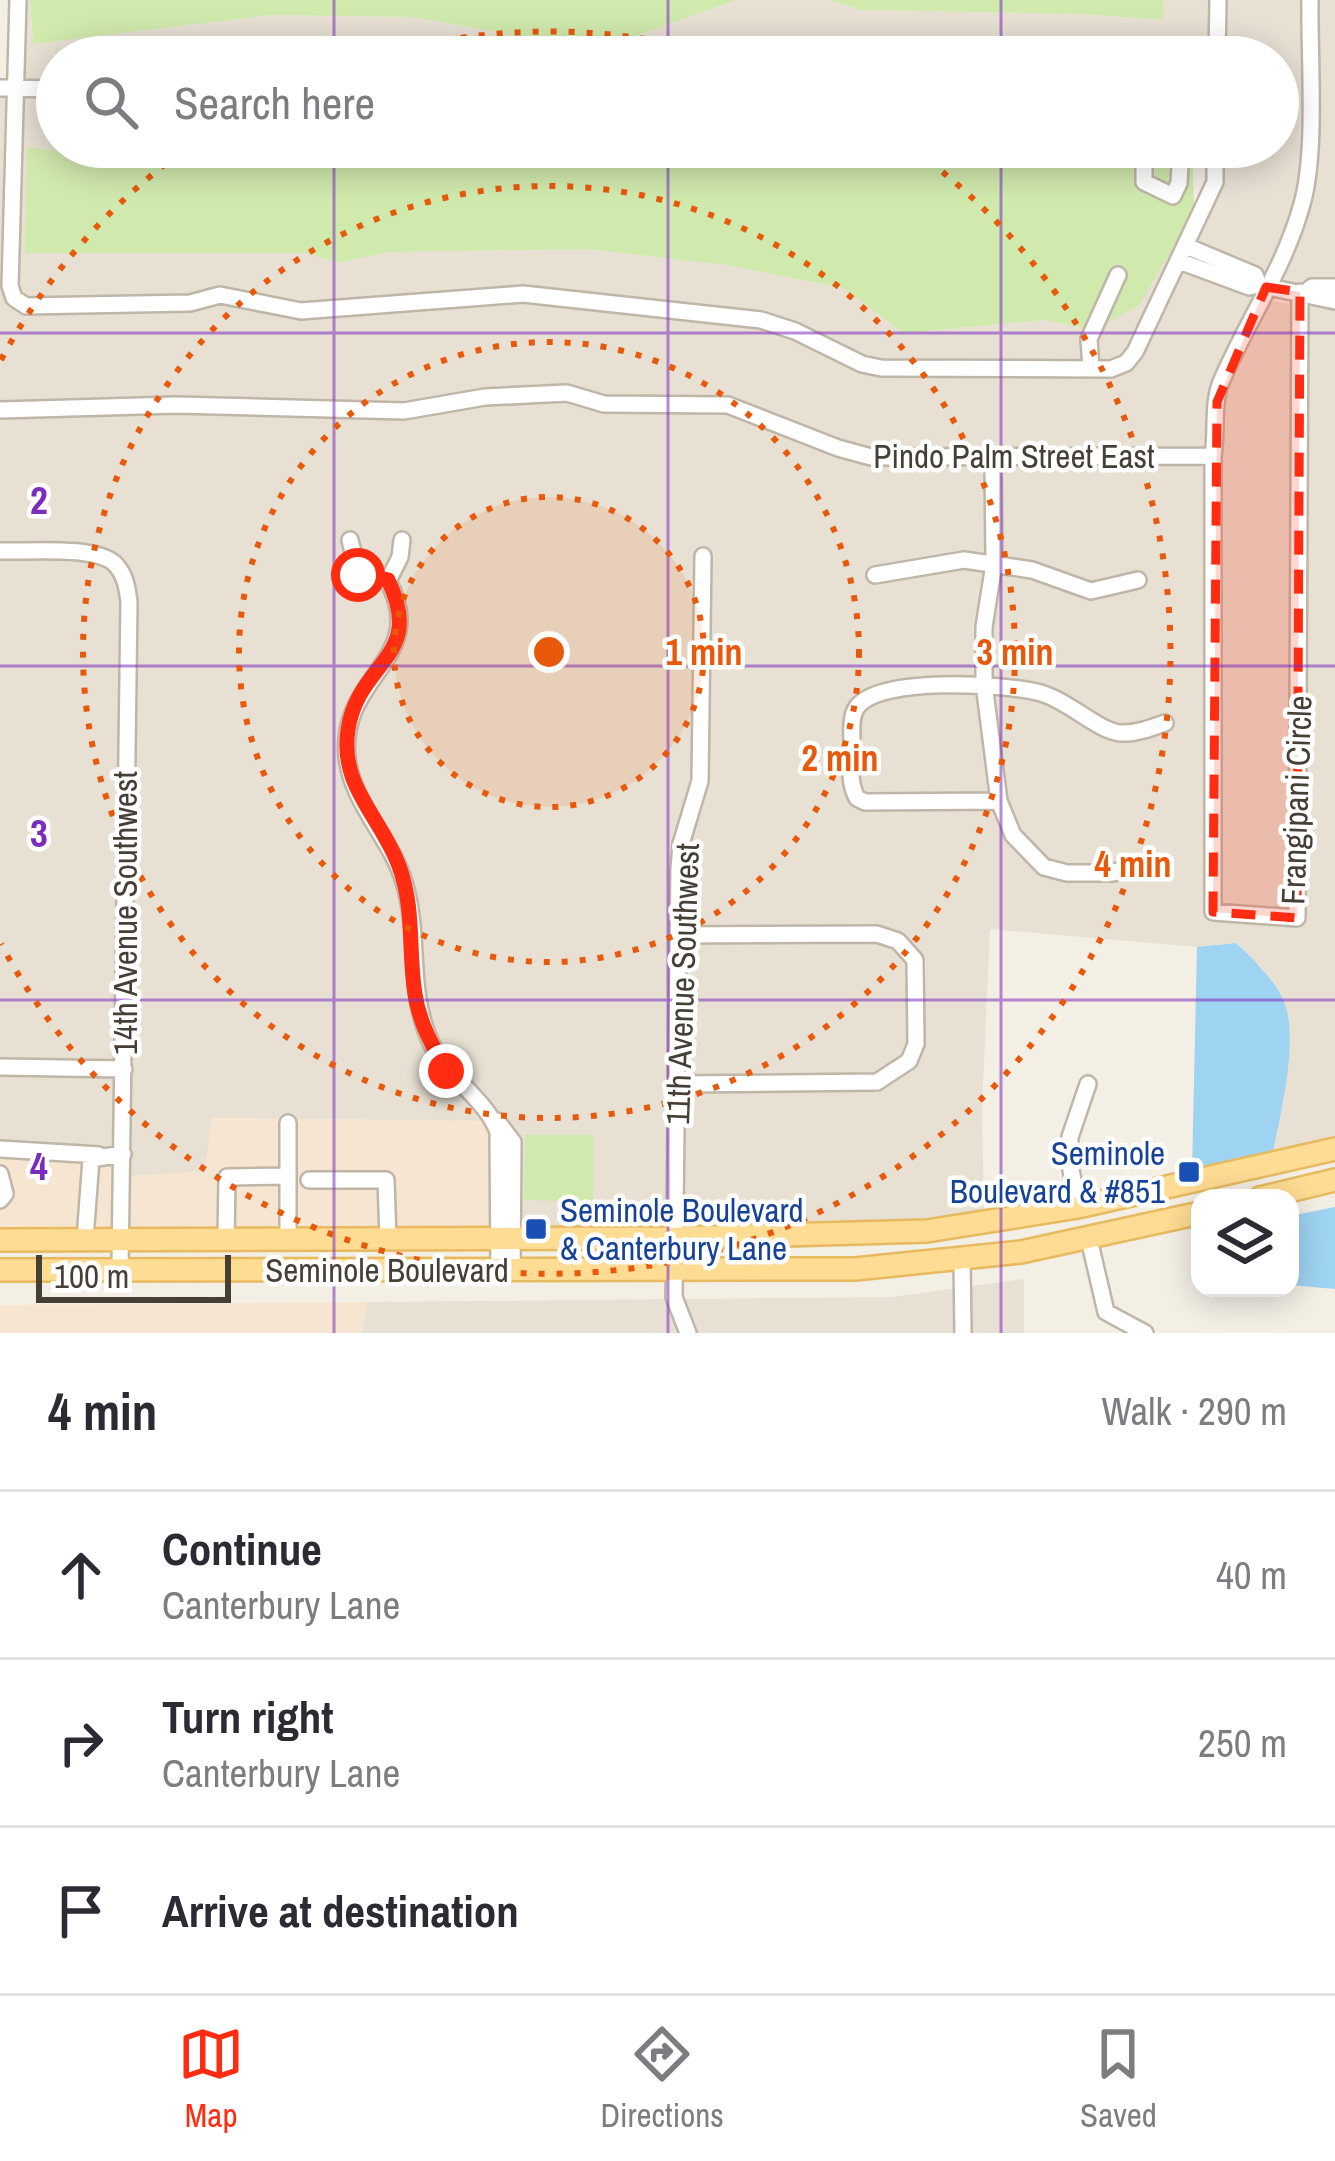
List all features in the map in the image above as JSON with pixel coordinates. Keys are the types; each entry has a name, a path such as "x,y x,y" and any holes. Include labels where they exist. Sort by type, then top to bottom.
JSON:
{"main road":[{"name":"Seminole Boulevard","path":"0,1240 677,1238 927,1231 1078,1208 1335,1150"},
{"path":"1298,1189 1335,1180"},
{"name":"Seminole Boulevard","path":"0,1270 855,1269 962,1260 1089,1239 1191,1215"}],"street":[{"path":"19,0 8,88 10,286 14,298 26,306 190,303 220,295 301,310 543,295 761,320 881,368 1111,369 1126,363 1215,182 1215,168"},
{"path":"1218,36 1219,0"},
{"path":"1213,456 1220,386 1297,220 1306,188 1310,0"},
{"path":"1144,168 1144,182 1173,196 1179,168"},
{"path":"1182,253 1249,287 1335,301"},
{"path":"1091,369 1089,339 1118,275"},
{"path":"1302,293 1312,287 1335,287"},
{"name":"Frangipani Circle","path":"1213,456 1213,912 1297,918 1302,293"},
{"name":"Pindo Palm Street East","path":"0,410 176,405 404,411 484,397 567,392 604,404 728,405 857,455 993,459 1213,456"},
{"path":"993,459 994,564 985,627 985,684 999,801 1013,835 1044,867 1067,873 1113,873 1132,866"},
{"path":"350,540 358,575 388,580"},
{"path":"388,580 400,557 401,540"},
{"name":"14th Avenue Southwest","path":"0,551 98,554 114,562 125,578 129,602 120,1269"},
{"name":"11th Avenue Southwest","path":"688,1333 674,1297 679,935 681,844 700,782 703,556"},
{"path":"875,575 951,561 1032,570 1091,591 1138,580"},
{"path":"388,580 401,610 400,635 353,708 348,764 356,792 390,845 404,882 421,1020 446,1071 505,1127 513,1142 505,1271"},
{"path":"999,801 865,802 856,798 850,778 853,717 859,704 874,695 911,688 985,684 1040,692 1071,704 1103,728 1119,733 1165,723"},
{"path":"678,1084 877,1082 909,1061 916,1044 915,960 898,941 877,934 679,935"},
{"path":"0,1067 124,1069"},
{"path":"1078,1208 1070,1137 1088,1084"},
{"path":"288,1123 288,1239"},
{"path":"0,1149 96,1157 123,1154"},
{"path":"86,1239 96,1157"},
{"path":"0,1174 5,1194 0,1200"},
{"path":"226,1239 226,1177 288,1177"},
{"path":"309,1180 386,1180 388,1239"},
{"path":"90,1206 122,1208"},
{"path":"1089,1239 1106,1312 1145,1333"},
{"path":"962,1260 963,1333"}],"highlighted area":[{"path":"1266,287 1300,292 1297,918 1213,912 1217,402"}],"shaded area":[{"path":"26,0 30,0 36,82 24,82"},
{"path":"736,0 830,0 861,10 1162,20 1164,0 1211,0 1210,36 637,36"},
{"path":"1226,0 1303,0 1299,187 1259,285 1188,258 1222,185 1222,168 1299,168 1299,36 1225,36"},
{"path":"1318,0 1335,0 1335,289 1273,288 1304,222 1313,189"},
{"path":"270,15 413,17 520,36 98,36"},
{"path":"0,94 9,95 7,299 221,302 287,316 523,300 759,327 896,377 1111,376 1141,356 1183,270 1254,298 1212,385 1207,449 871,450 730,399 619,396 330,404 176,398 0,403"},
{"path":"24,95 36,95 36,148 27,147 36,153 36,168 58,168 181,251 306,253 338,263 388,252 587,249 726,265 843,288 905,333 1046,320 1093,330 1190,219 1128,349 1109,363 882,361 763,313 544,288 302,304 220,289 189,296 29,299 18,285"},
{"path":"1268,301 1295,304 1290,910 1220,906 1224,402"},
{"path":"1335,303 1335,1138 1273,1152 1287,1060 1265,971 1236,943 1197,947 990,929 982,1105 984,1213 785,1230 685,1230 685,1091 877,1089 914,1069 923,1044 926,961 904,937 686,929 687,856 705,800 708,763 710,551 696,550 692,781 671,869 669,1230 520,1230 518,1133 452,1068 433,1029 422,990 420,921 411,881 396,842 358,776 357,721 371,689 407,637 408,609 396,581 408,557 409,534 395,533 393,555 383,574 364,571 355,532 341,534 345,565 356,582 383,587 394,619 389,641 346,706 339,735 340,765 350,795 397,884 414,1023 439,1074 485,1121 212,1118 205,1172 131,1176 133,578 124,559 101,548 0,544 0,416 176,411 404,417 485,404 566,399 727,412 856,461 985,465 986,555 937,556 866,570 870,583 939,569 985,569 977,626 977,678 873,688 855,698 845,717 844,790 853,804 865,809 994,808 1006,837 1039,872 1113,879 1142,869 1137,857 1111,866 1069,866 1048,861 1020,831 1007,800 993,692 1038,699 1143,738 1174,727 1170,715 1120,726 1043,686 992,678 992,627 1000,572 1090,597 1114,595 1148,583 1143,572 1092,584 1001,558 1000,465 1206,463 1205,912 1212,918 1296,924 1305,917 1310,304"},
{"path":"0,558 96,560 109,567 118,581 117,1062 0,1060"},
{"path":"978,691 991,794 862,793 860,718 865,708 912,694"},
{"path":"876,941 893,947 908,963 908,1043 903,1057 874,1075 685,1077 686,942"},
{"path":"0,1073 117,1075 115,1159 0,1159"},
{"path":"212,1118 485,1121 492,1140 491,1230 129,1232 130,1172 132,1176 205,1171"},
{"path":"0,1159 115,1159 114,1232 0,1232"},
{"path":"1024,1279 1024,1333 362,1333 367,1302 892,1297"},
{"path":"367,1302 362,1333 0,1333 0,1305"}],"green space":[{"path":"30,0 736,0 637,36 520,36 413,17 270,15 98,36 36,36 33,44"},
{"path":"830,0 1164,0 1163,20 861,10"},
{"path":"27,147 36,148 36,168 1193,168 1194,209 1139,305 1093,330 1046,320 904,333 843,288 726,265 587,249 388,252 338,263 306,253 25,253"},
{"path":"525,1135 593,1135 593,1201 524,1200"}],"water":[{"path":"1236,943 1273,982 1287,1011 1289,1062 1280,1119 1273,1152 1192,1171 1197,947"},
{"path":"1335,1207 1335,1289 1299,1286 1299,1214"}],"place":[{"name":"Seminole Boulevard & #851","path":"1189,1172"},
{"name":"Seminole Boulevard & Canterbury Lane","path":"536,1229"}],"route":[{"path":"358,575 388,580 402,619 396,644 353,708 348,764 356,792 398,863 412,922 414,991 421,1020 446,1071"}]}
